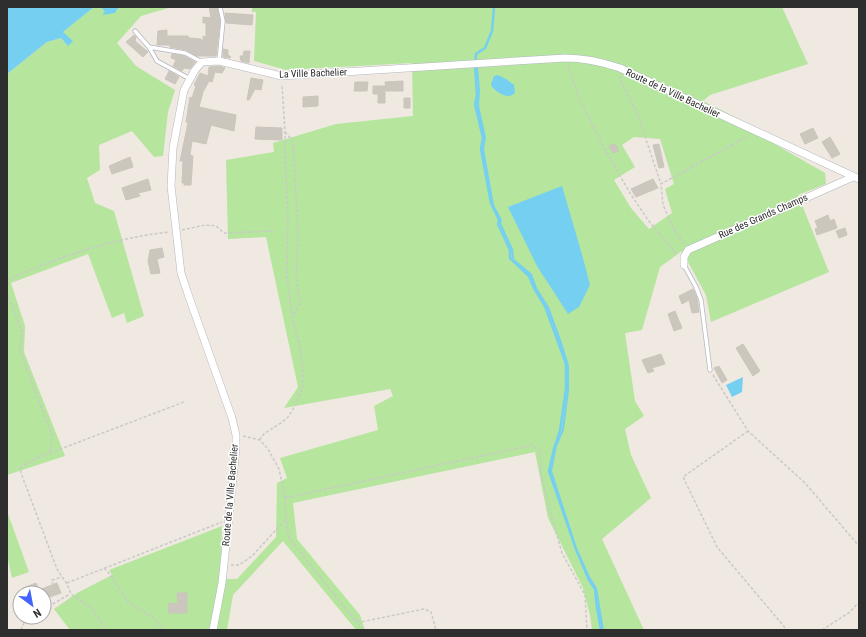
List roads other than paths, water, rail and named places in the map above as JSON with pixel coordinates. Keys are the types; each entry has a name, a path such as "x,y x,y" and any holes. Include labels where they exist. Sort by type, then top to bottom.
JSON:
{"street":[{"name":"Route de la Ville Bachelier","path":"475,64 565,58 580,58 604,63 620,68 856,178"},
{"name":"La Ville Bachelier","path":"202,62 212,60 219,61 281,76 475,64"},
{"path":"190,78 202,62"},
{"name":"Route de la Ville Bachelier","path":"190,78 184,90 173,148 171,186 181,273 232,418 236,435 222,583 213,630"},
{"name":"Rue des Grands Champs","path":"684,265 684,257 688,250 856,178"}],"lane":[{"path":"219,61 223,21 220,7"},
{"path":"135,31 149,47 157,61 190,78"},
{"path":"149,47 185,53 202,62"},
{"path":"684,265 701,300 710,370"}],"water":[{"path":"7,7 94,7 63,32 73,41 68,46 61,38 47,42 7,74"},
{"path":"101,7 119,7 115,13 102,15 105,12"},
{"path":"478,67 480,90 479,106 486,137 484,149 494,205 502,220 501,223 513,249 514,259 532,274 537,288 549,307 568,362 569,390 564,430 557,446 552,471 577,548 550,471 557,442 562,430 567,389 567,364 546,305 536,290 529,275 512,258 511,250 494,209 482,150 484,139 477,110 476,99 478,90 476,68"},
{"path":"498,75 514,85 515,93 506,96 492,87 491,84 494,76"},
{"path":"562,186 590,285 579,307 568,314 537,266 508,207"},
{"path":"743,377 742,392 732,397 726,385"},
{"path":"577,548 590,577 597,588 604,630 602,630 599,619 596,589 589,578"}],"waterway":[{"path":"494,7 492,31 485,48 476,54 475,64 477,96 475,104 483,138 481,149 491,203 499,220 498,224 510,250 510,258 529,276 534,288 545,306 566,364 566,389 560,431 549,471 576,549 589,580 595,589 601,630"}]}
